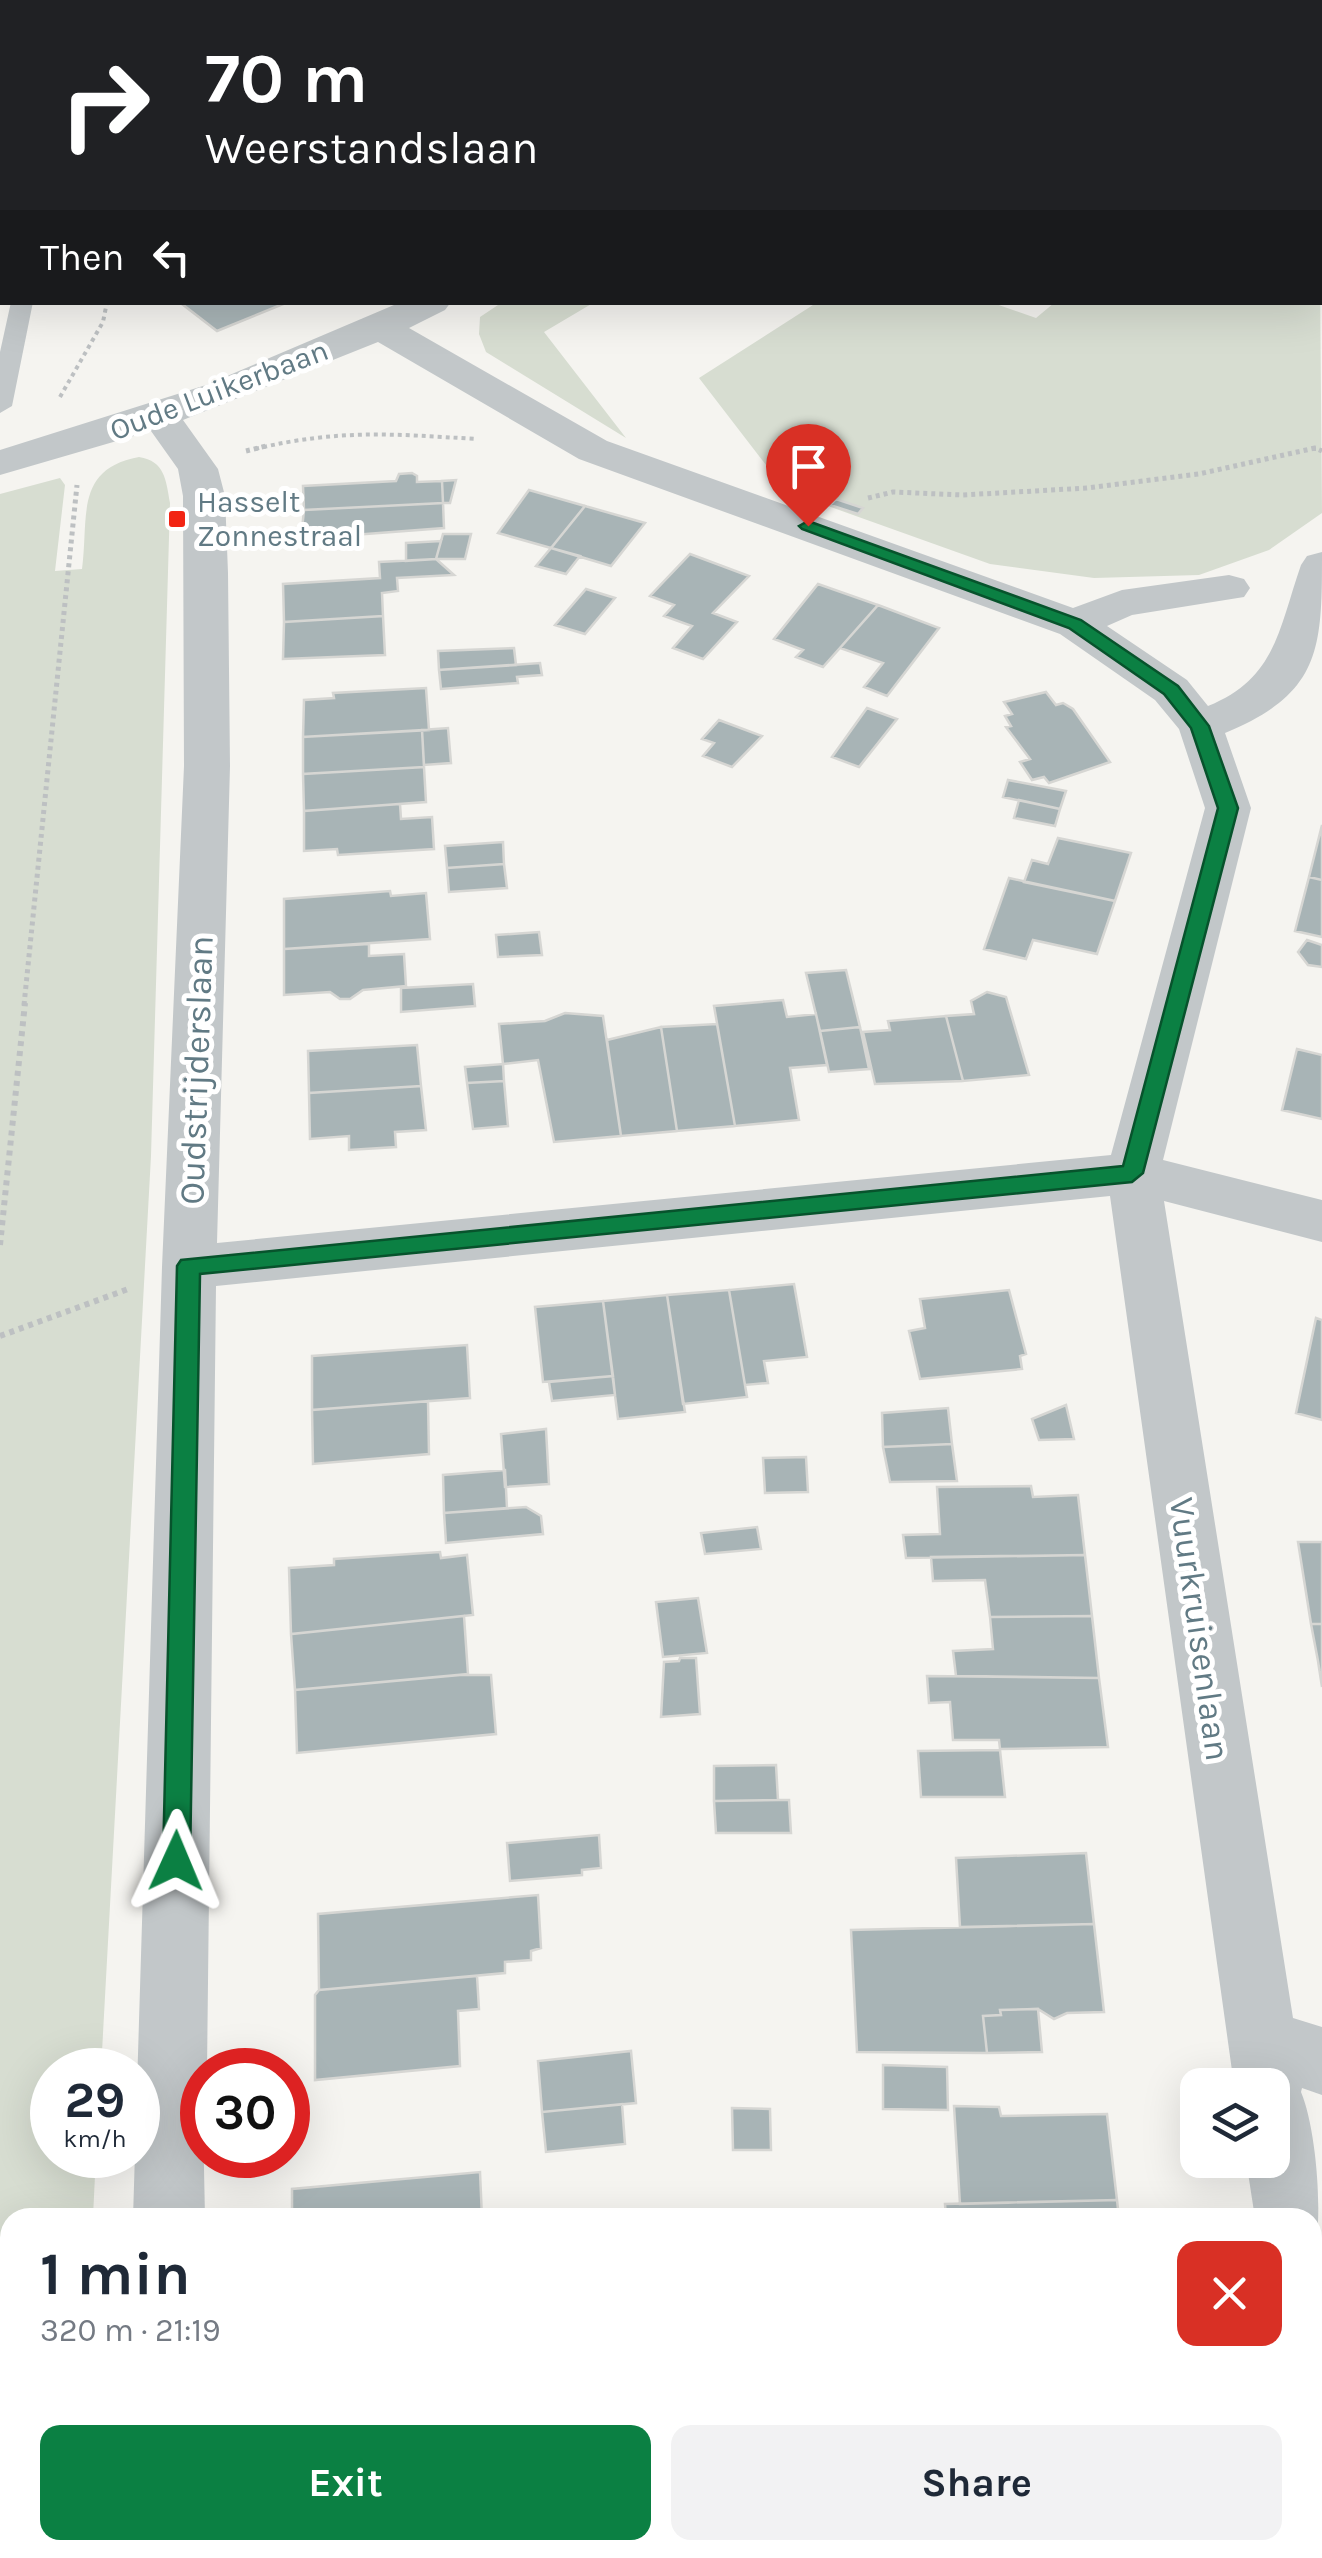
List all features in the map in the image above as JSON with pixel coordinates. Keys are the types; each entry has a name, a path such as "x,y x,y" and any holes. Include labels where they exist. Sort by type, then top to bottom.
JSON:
{"street":[{"name":"Oude Luikerbaan","path":"0,463 160,416 381,328 426,305"},
{"path":"381,328 593,450 1075,624 1171,690 1200,726 1228,808 1132,1173"},
{"name":"Oudstrijderslaan","path":"160,416 198,469 206,529 207,766 189,1266 169,2208"},
{"path":"1200,726 1247,707 1285,674 1322,565"},
{"path":"1075,624 1122,603 1229,588"},
{"path":"189,1266 1132,1173 1322,1220"},
{"name":"Vuurkruisenlaan","path":"1132,1173 1280,2068"},
{"name":"Vuurkruisenlaan","path":"1288,2178 1290,2208"}],"lane":[{"path":"0,405 13,312"}],"path":[{"path":"0,1245 78,474 57,448 54,408 103,322 106,305"},
{"path":"198,469 244,451 308,436 351,432 473,440 541,420"},
{"path":"863,499 894,492 963,495 1087,488 1199,474 1320,449"},
{"path":"0,1336 189,1266"}],"shaded area":[{"path":"498,305 590,305 544,332 626,438 486,352 479,334 480,317"},
{"path":"813,305 999,305 1036,318 1052,305 1320,305 1322,513 1269,550 1199,575 1094,578 990,564 786,491 699,378"},
{"path":"139,457 148,459 159,467 165,479 170,503 151,1156 102,2048 30,2048 30,2178 95,2178 93,2208 0,2208 0,494 60,478 65,485 55,571 82,569 89,498 104,472 118,463"}],"building":[{"path":"183,305 281,305 217,331"},
{"path":"412,473 417,482 442,481 443,503 304,510 303,486 396,481 399,474"},
{"path":"456,480 450,503 443,503 442,481"},
{"path":"529,490 585,506 551,548 498,533"},
{"path":"836,499 863,508 858,514 830,505"},
{"path":"443,503 444,528 301,539 304,510"},
{"path":"585,506 645,523 611,566 551,548"},
{"path":"443,534 471,534 465,559 436,559"},
{"path":"441,541 436,559 406,561 406,543"},
{"path":"551,548 580,556 566,574 536,566"},
{"path":"690,554 749,576 713,613 737,622 703,659 673,648 692,626 664,616 674,605 650,596"},
{"path":"436,559 454,575 397,578 398,591 382,593 383,616 284,622 283,584 380,578 379,562"},
{"path":"818,584 878,605 823,667 796,657 803,650 774,639"},
{"path":"586,589 615,598 585,634 555,625"},
{"path":"878,605 939,628 887,696 864,687 883,663 840,648"},
{"path":"383,616 385,655 283,659 284,622"},
{"path":"514,648 516,665 439,670 438,651"},
{"path":"540,663 542,675 517,677 518,683 441,689 439,670"},
{"path":"426,688 429,730 303,737 304,700 334,698 333,693"},
{"path":"1046,692 1056,705 1063,703 1073,709 1110,762 1049,783 1044,777 1032,780 1020,762 1030,759 1006,727 1011,726 1005,716 1012,714 1004,702"},
{"path":"867,708 897,719 859,767 832,757"},
{"path":"719,720 762,736 732,767 703,756 714,743 702,739"},
{"path":"448,728 451,763 424,765 422,730"},
{"path":"422,730 424,767 303,774 303,737"},
{"path":"424,767 426,802 304,811 303,774"},
{"path":"1008,780 1066,791 1060,809 1003,797"},
{"path":"1019,800 1060,809 1055,826 1014,818"},
{"path":"400,804 401,819 432,817 434,849 338,855 337,849 304,851 304,811"},
{"path":"1322,825 1322,880 1309,877"},
{"path":"1058,838 1131,853 1115,901 1024,882 1032,860 1048,864"},
{"path":"503,842 504,864 447,868 445,846"},
{"path":"504,864 507,888 449,892 447,868"},
{"path":"1309,877 1322,880 1322,937 1295,931"},
{"path":"1009,878 1115,901 1097,954 1033,940 1026,959 984,949"},
{"path":"390,891 391,896 426,893 430,939 284,949 284,899"},
{"path":"539,932 542,955 498,957 496,935"},
{"path":"1307,940 1322,945 1322,967 1308,965 1298,952"},
{"path":"369,944 369,956 404,954 406,986 363,990 350,999 340,999 330,992 284,995 284,949"},
{"path":"846,970 860,1027 820,1031 806,973"},
{"path":"473,984 475,1006 401,1012 401,988"},
{"path":"987,992 1006,997 1029,1075 963,1081 946,1016 974,1014 971,1001"},
{"path":"783,1000 787,1017 816,1014 827,1065 790,1068 799,1120 735,1126 714,1006"},
{"path":"565,1013 603,1016 621,1136 554,1142 538,1060 503,1064 499,1024 545,1021"},
{"path":"946,1016 963,1081 875,1084 863,1032 890,1030 888,1021"},
{"path":"717,1024 735,1126 677,1131 661,1027"},
{"path":"661,1027 677,1131 621,1136 607,1040"},
{"path":"860,1027 869,1069 829,1072 820,1031"},
{"path":"417,1045 421,1086 309,1093 308,1051"},
{"path":"1297,1049 1322,1055 1322,1119 1282,1110"},
{"path":"503,1064 504,1081 467,1083 465,1067"},
{"path":"504,1081 508,1126 473,1129 467,1083"},
{"path":"421,1086 426,1130 395,1132 396,1147 349,1150 349,1136 310,1139 309,1093"},
{"path":"794,1284 807,1357 764,1361 768,1383 745,1385 729,1290"},
{"path":"729,1290 747,1397 683,1404 667,1295"},
{"path":"1009,1290 1026,1354 1020,1356 1022,1369 920,1379 909,1331 925,1328 920,1299"},
{"path":"667,1295 685,1412 618,1419 603,1301"},
{"path":"603,1301 613,1376 543,1382 535,1307"},
{"path":"1316,1318 1322,1320 1322,1420 1296,1413"},
{"path":"467,1345 470,1398 312,1410 312,1356"},
{"path":"613,1376 615,1395 552,1401 549,1382"},
{"path":"428,1401 429,1454 313,1464 312,1410"},
{"path":"1066,1405 1074,1439 1039,1440 1032,1419"},
{"path":"948,1408 952,1444 883,1447 882,1413"},
{"path":"546,1429 549,1484 505,1487 501,1434"},
{"path":"952,1444 957,1481 890,1482 883,1447"},
{"path":"806,1457 808,1492 765,1493 763,1458"},
{"path":"505,1470 507,1508 444,1513 443,1475"},
{"path":"1031,1486 1033,1497 1078,1495 1085,1555 906,1558 903,1535 940,1534 937,1487"},
{"path":"526,1507 541,1516 543,1534 446,1543 444,1513"},
{"path":"757,1527 761,1549 705,1554 701,1533"},
{"path":"1298,1542 1322,1542 1322,1624 1311,1624"},
{"path":"440,1552 441,1558 467,1555 473,1615 291,1634 289,1568 334,1565 334,1559"},
{"path":"1085,1555 1092,1616 990,1617 985,1580 933,1581 931,1557"},
{"path":"698,1598 707,1653 663,1657 656,1602"},
{"path":"464,1616 468,1674 295,1690 291,1634"},
{"path":"1092,1616 1099,1678 956,1676 953,1651 993,1649 990,1617"},
{"path":"1311,1624 1322,1624 1322,1687 1318,1661"},
{"path":"696,1658 700,1714 661,1717 664,1662"},
{"path":"491,1675 496,1734 297,1753 295,1690"},
{"path":"927,1676 1099,1678 1108,1747 1000,1749 999,1740 953,1740 950,1702 929,1703"},
{"path":"1000,1750 1005,1797 921,1797 918,1751"},
{"path":"776,1765 778,1800 714,1801 714,1766"},
{"path":"789,1800 791,1833 716,1833 714,1801"},
{"path":"599,1835 601,1868 582,1870 582,1875 510,1881 507,1843"},
{"path":"1086,1853 1094,1924 960,1927 956,1858"},
{"path":"538,1895 541,1948 531,1951 531,1960 505,1962 505,1973 319,1990 318,1914"},
{"path":"1094,1924 1104,2012 1067,2013 1054,2019 1038,2009 1000,2010 1001,2015 983,2016 987,2053 857,2052 851,1930"},
{"path":"477,1976 479,2009 458,2011 460,2066 315,2080 315,1995 319,1990"},
{"path":"1038,2009 1042,2052 987,2053 983,2016 1001,2015 1000,2010"},
{"path":"631,2051 636,2103 542,2112 538,2061"},
{"path":"883,2065 947,2067 948,2110 883,2109"},
{"path":"622,2104 625,2144 546,2152 542,2112"},
{"path":"954,2106 999,2107 1001,2116 1107,2114 1117,2200 960,2204"},
{"path":"732,2108 770,2109 771,2150 733,2150"},
{"path":"480,2172 482,2208 292,2208 292,2189"},
{"path":"1117,2200 1118,2208 945,2208 945,2204"}],"place":[{"name":"Hasselt Zonnestraal","path":"177,519"}],"route":[{"path":"176,1861 189,1266 1132,1173 1228,808 1200,726 1171,690 1075,624 808,526"}]}
